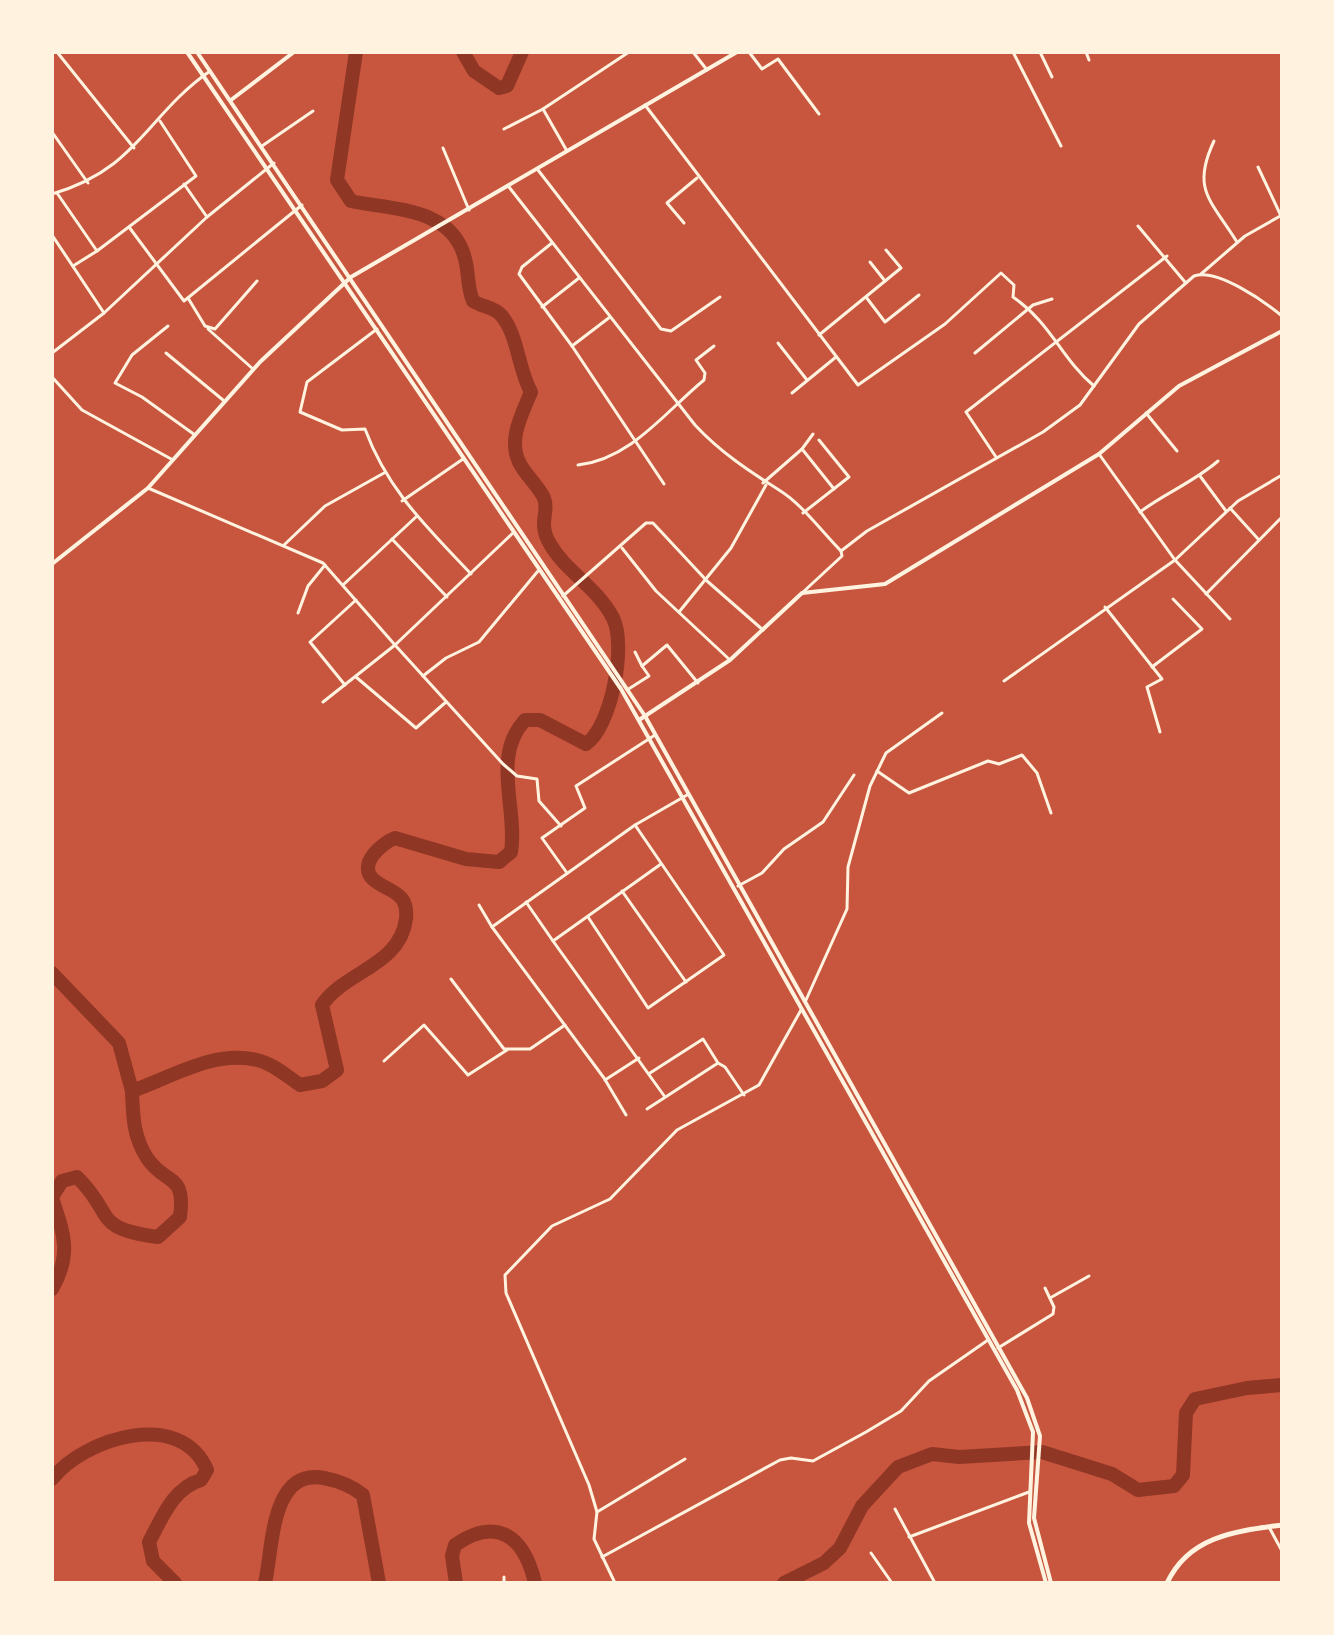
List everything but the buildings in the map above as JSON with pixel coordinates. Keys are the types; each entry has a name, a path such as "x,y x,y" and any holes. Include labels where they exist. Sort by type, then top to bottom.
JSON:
{"highway":[{"path":"1167,1583 1187,1555 1207,1539 1282,1525"}],"street":[{"path":"57,52 134,148"},
{"path":"187,52 349,280 377,329 443,423 463,459 563,596 612,672"},
{"path":"197,52 302,205 538,571 645,716 652,737"},
{"path":"231,100 294,52"},
{"path":"504,129 543,109 629,52"},
{"path":"693,52 707,70"},
{"path":"52,564 148,488 223,400 349,280 737,52"},
{"path":"749,52 762,69 778,59 819,114"},
{"path":"1013,52 1061,146"},
{"path":"1040,52 1052,77"},
{"path":"1086,52 1089,60"},
{"path":"97,251 54,194 88,183 134,148 177,99 211,71"},
{"path":"645,105 697,178 858,385 945,324 1001,273 1014,285 1013,297 1043,320 1074,368 1094,386"},
{"path":"543,109 567,151"},
{"path":"262,146 313,111"},
{"path":"73,266 129,227 196,173 160,121"},
{"path":"52,132 88,183"},
{"path":"1214,141 1201,168 1203,188 1237,242"},
{"path":"443,148 469,210"},
{"path":"52,353 104,313 207,217 274,163"},
{"path":"841,551 867,531 1062,418 1094,386 1139,324 1185,282 1201,274 1237,242 1282,216 1258,167"},
{"path":"538,170 661,329 668,332 677,328 720,297"},
{"path":"684,223 667,203 697,178"},
{"path":"184,184 207,217"},
{"path":"509,187 676,403 723,453 764,484 780,490 841,551 842,556 730,660 639,720"},
{"path":"129,227 184,301 302,205"},
{"path":"1138,226 1167,256 1185,282"},
{"path":"52,235 104,313"},
{"path":"552,243 519,273 664,484"},
{"path":"819,335 901,268 886,250"},
{"path":"997,458 966,412 1167,256"},
{"path":"870,262 885,281"},
{"path":"1201,274 1257,297 1282,316"},
{"path":"542,307 579,278"},
{"path":"205,326 217,328 257,281"},
{"path":"866,297 885,322 919,295"},
{"path":"188,298 205,326 253,369"},
{"path":"975,353 1029,308 1052,299"},
{"path":"572,346 610,317"},
{"path":"168,326 132,355 115,383 142,397 195,435"},
{"path":"377,329 307,382 300,410 305,416 342,430 365,429 384,473 402,501 471,574"},
{"path":"802,593 885,584 1099,454 1179,386 1282,331"},
{"path":"778,343 807,380"},
{"path":"578,465 607,459 635,442 706,377 696,360 714,346"},
{"path":"166,353 223,400"},
{"path":"792,393 836,357"},
{"path":"52,377 82,410 174,460"},
{"path":"1146,413 1177,451"},
{"path":"679,612 731,548 764,484 802,449 813,434"},
{"path":"803,513 849,477 819,440"},
{"path":"802,449 834,489"},
{"path":"1099,454 1175,560 1230,619"},
{"path":"402,501 463,459"},
{"path":"1140,512 1200,476 1218,461"},
{"path":"284,545 325,506 384,473"},
{"path":"1004,681 1175,560 1228,509 1282,475"},
{"path":"1200,476 1259,540"},
{"path":"148,488 325,565 503,764 517,776 537,779 539,801 561,826"},
{"path":"344,584 417,516"},
{"path":"1206,594 1282,517"},
{"path":"563,596 622,548 646,523 653,523 707,581 763,630"},
{"path":"323,702 395,645 514,531"},
{"path":"392,539 447,597"},
{"path":"622,548 643,577 730,660"},
{"path":"298,613 308,586 325,565"},
{"path":"423,676 446,658 479,642 538,571"},
{"path":"1152,667 1202,629 1173,599"},
{"path":"345,685 310,642 356,600"},
{"path":"1105,607 1162,679 1147,687 1160,732"},
{"path":"642,666 667,645 698,683"},
{"path":"624,688 649,676 635,652"},
{"path":"356,677 416,728 446,702"},
{"path":"624,688 800,1011 1028,1413 1033,1440 1029,1492 1031,1541 1048,1583"},
{"path":"615,1583 593,1532 597,1512 543,1372 506,1293 505,1275 552,1226 610,1199 677,1130 759,1085 804,1005 847,909 848,867 877,771 889,748 942,713"},
{"path":"567,873 542,838 585,808 584,798 576,788 578,783 652,737"},
{"path":"877,771 909,793 988,761 999,764 1022,755 1037,773 1051,813"},
{"path":"738,886 762,873 784,849 823,822 854,775"},
{"path":"492,927 635,825 685,796"},
{"path":"685,796 1032,1408 1040,1436 1034,1518 1048,1583"},
{"path":"588,917 648,1008 724,955 635,825"},
{"path":"553,941 661,864"},
{"path":"622,891 686,982"},
{"path":"526,902 665,1097"},
{"path":"479,905 605,1080 626,1115"},
{"path":"451,979 501,1047 507,1050 530,1049 565,1025"},
{"path":"384,1061 424,1025 468,1075 507,1050"},
{"path":"650,1073 703,1039 744,1095"},
{"path":"605,1080 640,1058"},
{"path":"647,1109 718,1063"},
{"path":"1050,1298 1089,1276"},
{"path":"998,1348 1053,1314 1045,1288"},
{"path":"602,1557 780,1460 813,1461 901,1411 922,1387 988,1340"},
{"path":"597,1512 685,1459"},
{"path":"909,1537 1029,1492"},
{"path":"895,1509 935,1583"},
{"path":"1269,1527 1282,1551"},
{"path":"871,1553 892,1583"},
{"path":"504,1577 504,1583"}],"waterway":[{"path":"52,973 119,1043 132,1091 193,1066 241,1058 274,1067 300,1085 322,1081 337,1070 322,1005 332,993 394,947 402,935 406,919 401,898 369,874 369,861 373,855 395,838 466,859 499,862 511,852 507,767 515,734 525,720 540,720 586,744 595,735 609,704 617,666 617,631 607,607 550,544 544,530 544,498 519,462 516,436 531,392 507,323 498,312 473,301 465,259 448,229 419,214 351,201 337,180 356,52"},
{"path":"463,52 474,71 499,88 507,86 522,52"},
{"path":"52,1197 62,1181 77,1177 107,1218 123,1229 158,1237 180,1217 177,1186 154,1167 139,1142 133,1117 132,1091"},
{"path":"52,1198 64,1244 62,1265 52,1289"},
{"path":"784,1583 824,1563 840,1548 862,1506 898,1467 932,1454 959,1457 1042,1452 1112,1474 1138,1490 1174,1486 1183,1475 1186,1413 1195,1399 1247,1388 1282,1385"},
{"path":"52,1479 67,1464 86,1452 132,1436 155,1435 176,1439 194,1451 207,1470 201,1480 176,1497 149,1542 153,1561 175,1583"},
{"path":"265,1583 277,1514 293,1485 306,1478 324,1478 345,1484 363,1495 379,1583"},
{"path":"456,1583 452,1556 455,1545 484,1532 496,1532 516,1543 524,1553 535,1583"}]}
